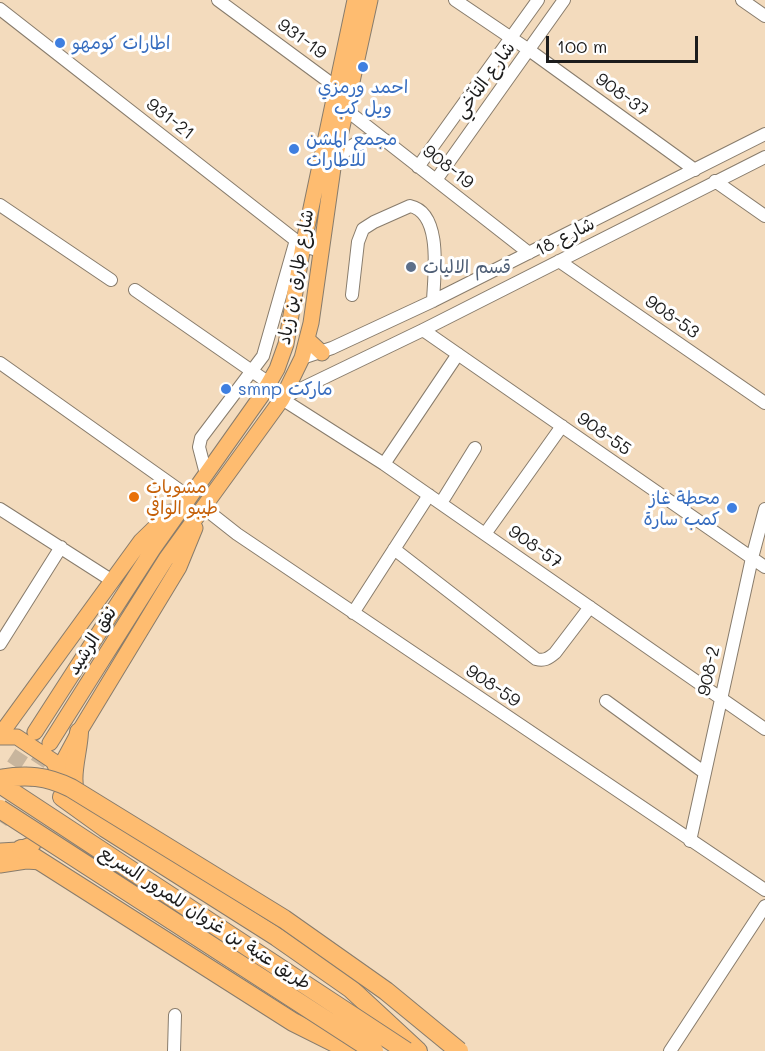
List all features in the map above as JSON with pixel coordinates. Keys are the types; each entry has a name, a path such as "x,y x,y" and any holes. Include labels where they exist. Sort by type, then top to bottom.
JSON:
{"highway":[{"path":"79,732 73,774 75,795 83,813"},
{"path":"1,782 17,775 38,776 56,780 71,788 284,919 386,991 459,1051"},
{"name":"طريق عتبة بن غزوان للمرور السريع","path":"1,782 406,1051"},
{"path":"62,799 277,937 350,988 418,1051"},
{"name":"طريق عتبة بن غزوان للمرور السريع","path":"0,809 374,1051"},
{"path":"27,847 42,862 293,1022 351,1051"}],"main road":[{"name":"شارع طارق بن زياد","path":"153,549 269,383 286,344 300,243 355,0"},
{"name":"شارع طارق بن زياد","path":"166,559 283,398 302,358 308,340 333,168 370,0"},
{"path":"308,340 322,353"},
{"path":"0,736 141,541 189,498"},
{"path":"0,736 17,737 53,761 59,773 79,732 178,567 190,544 203,509"},
{"name":"نفق الرشيد","path":"35,732 153,549"},
{"name":"نفق الرشيد","path":"50,743 166,559"},
{"path":"0,851 27,847"},
{"path":"0,865 26,861 42,862"}],"street":[{"name":"931-19","path":"218,0 336,87"},
{"name":"908-37","path":"455,0 511,37 694,170"},
{"name":"شارع التآخي","path":"418,166 538,0"},
{"name":"شارع التآخي","path":"436,180 564,0"},
{"path":"742,0 765,16"},
{"name":"931-21","path":"0,9 300,243 321,251"},
{"name":"908-19","path":"345,109 529,253"},
{"name":"شارع 18","path":"302,358 322,353 438,298 765,134"},
{"path":"333,168 351,145 371,139 385,140"},
{"name":"شارع 18","path":"283,398 453,315 765,156"},
{"path":"715,181 765,216"},
{"path":"0,205 111,280"},
{"path":"352,295 358,242 363,230 374,222 410,206 420,210 426,218 435,246 438,298 453,315"},
{"path":"206,474 199,447 201,438 263,356 300,243"},
{"name":"908-53","path":"560,261 765,403"},
{"path":"135,290 269,383"},
{"name":"908-55","path":"423,330 765,567"},
{"path":"384,464 458,354"},
{"path":"0,363 189,498"},
{"name":"908-57","path":"283,398 441,503 765,729"},
{"path":"485,534 562,426"},
{"path":"441,503 475,448"},
{"path":"352,613 429,495"},
{"path":"0,509 111,580"},
{"name":"908-59","path":"203,509 352,613 765,890"},
{"name":"908-2","path":"690,841 752,558 765,509"},
{"path":"0,644 61,547"},
{"path":"394,549 536,659 549,658 555,653 590,607"},
{"path":"606,701 705,773"},
{"path":"670,1051 765,906"},
{"path":"174,1051 175,1015"}],"tunnel":[{"path":"1,785 34,734"},
{"path":"0,822 50,744"},
{"path":"36,843 61,808"}],"place":[{"name":"اطارات كومهو","path":"60,43"},
{"name":"احمد ورمزي ويل كب","path":"363,67"},
{"name":"مجمع المشن للاطارات","path":"294,149"},
{"name":"قسم الاليات","path":"411,267"},
{"name":"smnp ماركت","path":"226,389"},
{"name":"مشويات طيبو الوافي","path":"134,497"},
{"name":"محطة غاز كمب سارة","path":"732,508"}]}
